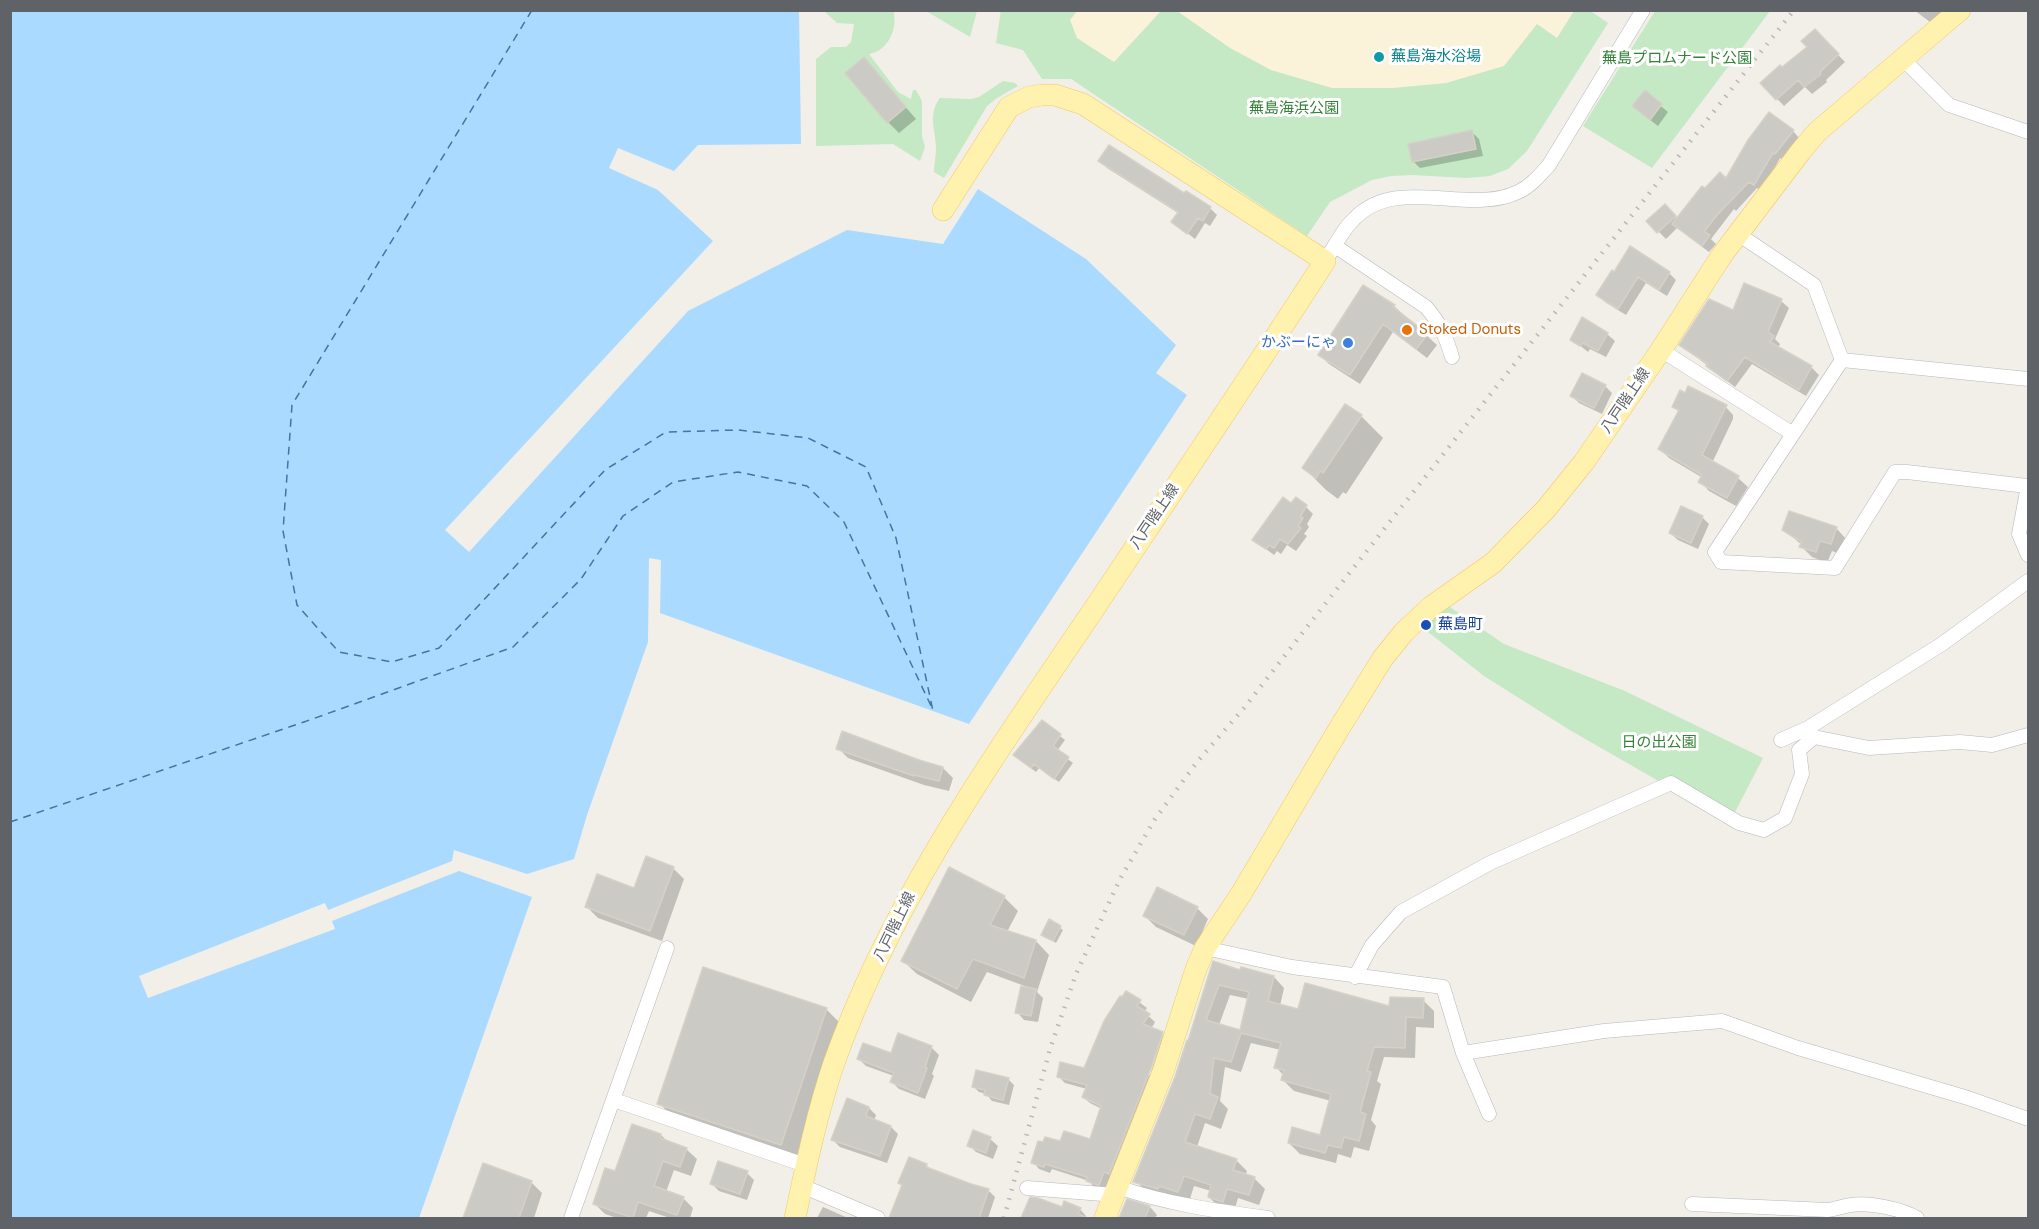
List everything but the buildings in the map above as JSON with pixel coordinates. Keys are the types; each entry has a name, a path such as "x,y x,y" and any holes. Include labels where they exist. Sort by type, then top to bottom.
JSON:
{"main road":[{"name":"八戸階上線","path":"1105,1218 1163,1072 1205,948 1241,894 1383,658 1432,606 1493,563 1546,509 1584,462 1661,350 1722,255 1817,132 1960,10"},
{"path":"943,210 1009,107 1029,97 1055,95 1083,104 1330,254"},
{"name":"八戸階上線","path":"795,1218 804,1175 834,1064 859,999 920,877 1046,680 1330,254"}],"street":[{"path":"1452,357 1447,338 1438,321 1426,308 1330,254 1354,219 1380,203 1399,198 1416,197 1483,200 1500,198 1519,192 1533,183 1549,165 1643,10"},
{"path":"1903,59 1949,105 2028,132"},
{"path":"1738,234 1814,285 1842,360"},
{"path":"1661,350 1793,434"},
{"path":"1842,360 2028,379"},
{"path":"1842,360 1715,552 1721,562 1835,568 1895,472 2028,486 2019,534 2028,555"},
{"path":"1781,740 1811,732 1942,644 2028,581"},
{"path":"1355,976 1372,945 1401,912 1490,863 1671,783 1739,824 1764,831 1785,818 1802,774 1799,750 1811,732"},
{"path":"1811,732 1869,748 1960,742 1992,745 2028,735"},
{"path":"571,1218 667,948"},
{"path":"1205,948 1292,967 1443,987 1463,1053 1489,1114"},
{"path":"1463,1053 1604,1031 1722,1021 1798,1048 1968,1098 2028,1119"},
{"path":"614,1100 804,1175 877,1218"},
{"path":"1027,1188 1117,1191 1198,1208 1268,1218"},
{"path":"1692,1204 1717,1212 1828,1210 1851,1205 1907,1212 1917,1218"}],"green space":[{"path":"889,10 894,12 891,37 882,48 869,54 898,92 911,99 913,90 916,90 922,101 922,136 925,147 920,161 893,144 816,146 816,59 831,47 846,47 851,42 854,24 837,23 824,11"},
{"path":"977,10 970,37 926,11"},
{"name":"蕪島海浜公園","path":"1001,10 1589,10 1608,23 1527,151 1508,169 1490,176 1467,178 1412,175 1372,180 1330,202 1307,236 1071,79 1042,79 1023,50 996,43"},
{"name":"蕪島プロムナード公園","path":"1655,11 1770,11 1652,168 1583,126"},
{"path":"1003,81 1015,83 1018,86 987,106 944,178 934,172 936,148 933,117 940,98 979,97"},
{"name":"日の出公園","path":"1447,605 1504,644 1625,691 1763,758 1734,814 1662,783 1568,729 1484,676 1423,628"}],"sand":[{"path":"1077,11 1161,11 1114,62 1077,38 1070,20"},
{"name":"蕪島海水浴場","path":"1177,11 1574,11 1557,38 1537,24 1504,66 1446,83 1393,88 1332,88 1271,70 1230,48"}],"water":[{"path":"10,11 799,11 801,144 698,145 674,171 618,148 609,168 658,190 713,241 445,530 469,552 688,311 847,230 943,244 978,189 1086,259 1176,345 1156,373 1187,395 969,724 660,613 661,560 649,558 648,642 587,815 574,859 527,874 454,850 452,861 328,910 325,903 139,976 148,998 335,929 332,921 459,871 532,897 419,1218 11,1218"}],"ferry route":[{"path":"532,10 292,405 283,531 297,605 339,652 392,662 439,648 605,470 666,432 738,430 808,438 866,467 896,538 933,711"},
{"path":"10,822 304,722 513,647 581,579 623,516 673,482 738,472 807,486 844,522 932,708"}],"railway":[{"path":"1004,1218 1050,1049 1076,974 1120,879 1155,819 1197,762 1244,708 1794,10"}],"place":[{"name":"蕪島海水浴場","path":"1379,57"},
{"name":"Stoked Donuts","path":"1407,330"},
{"name":"かぶーにゃ","path":"1348,343"},
{"name":"蕪島町","path":"1426,625"}]}
